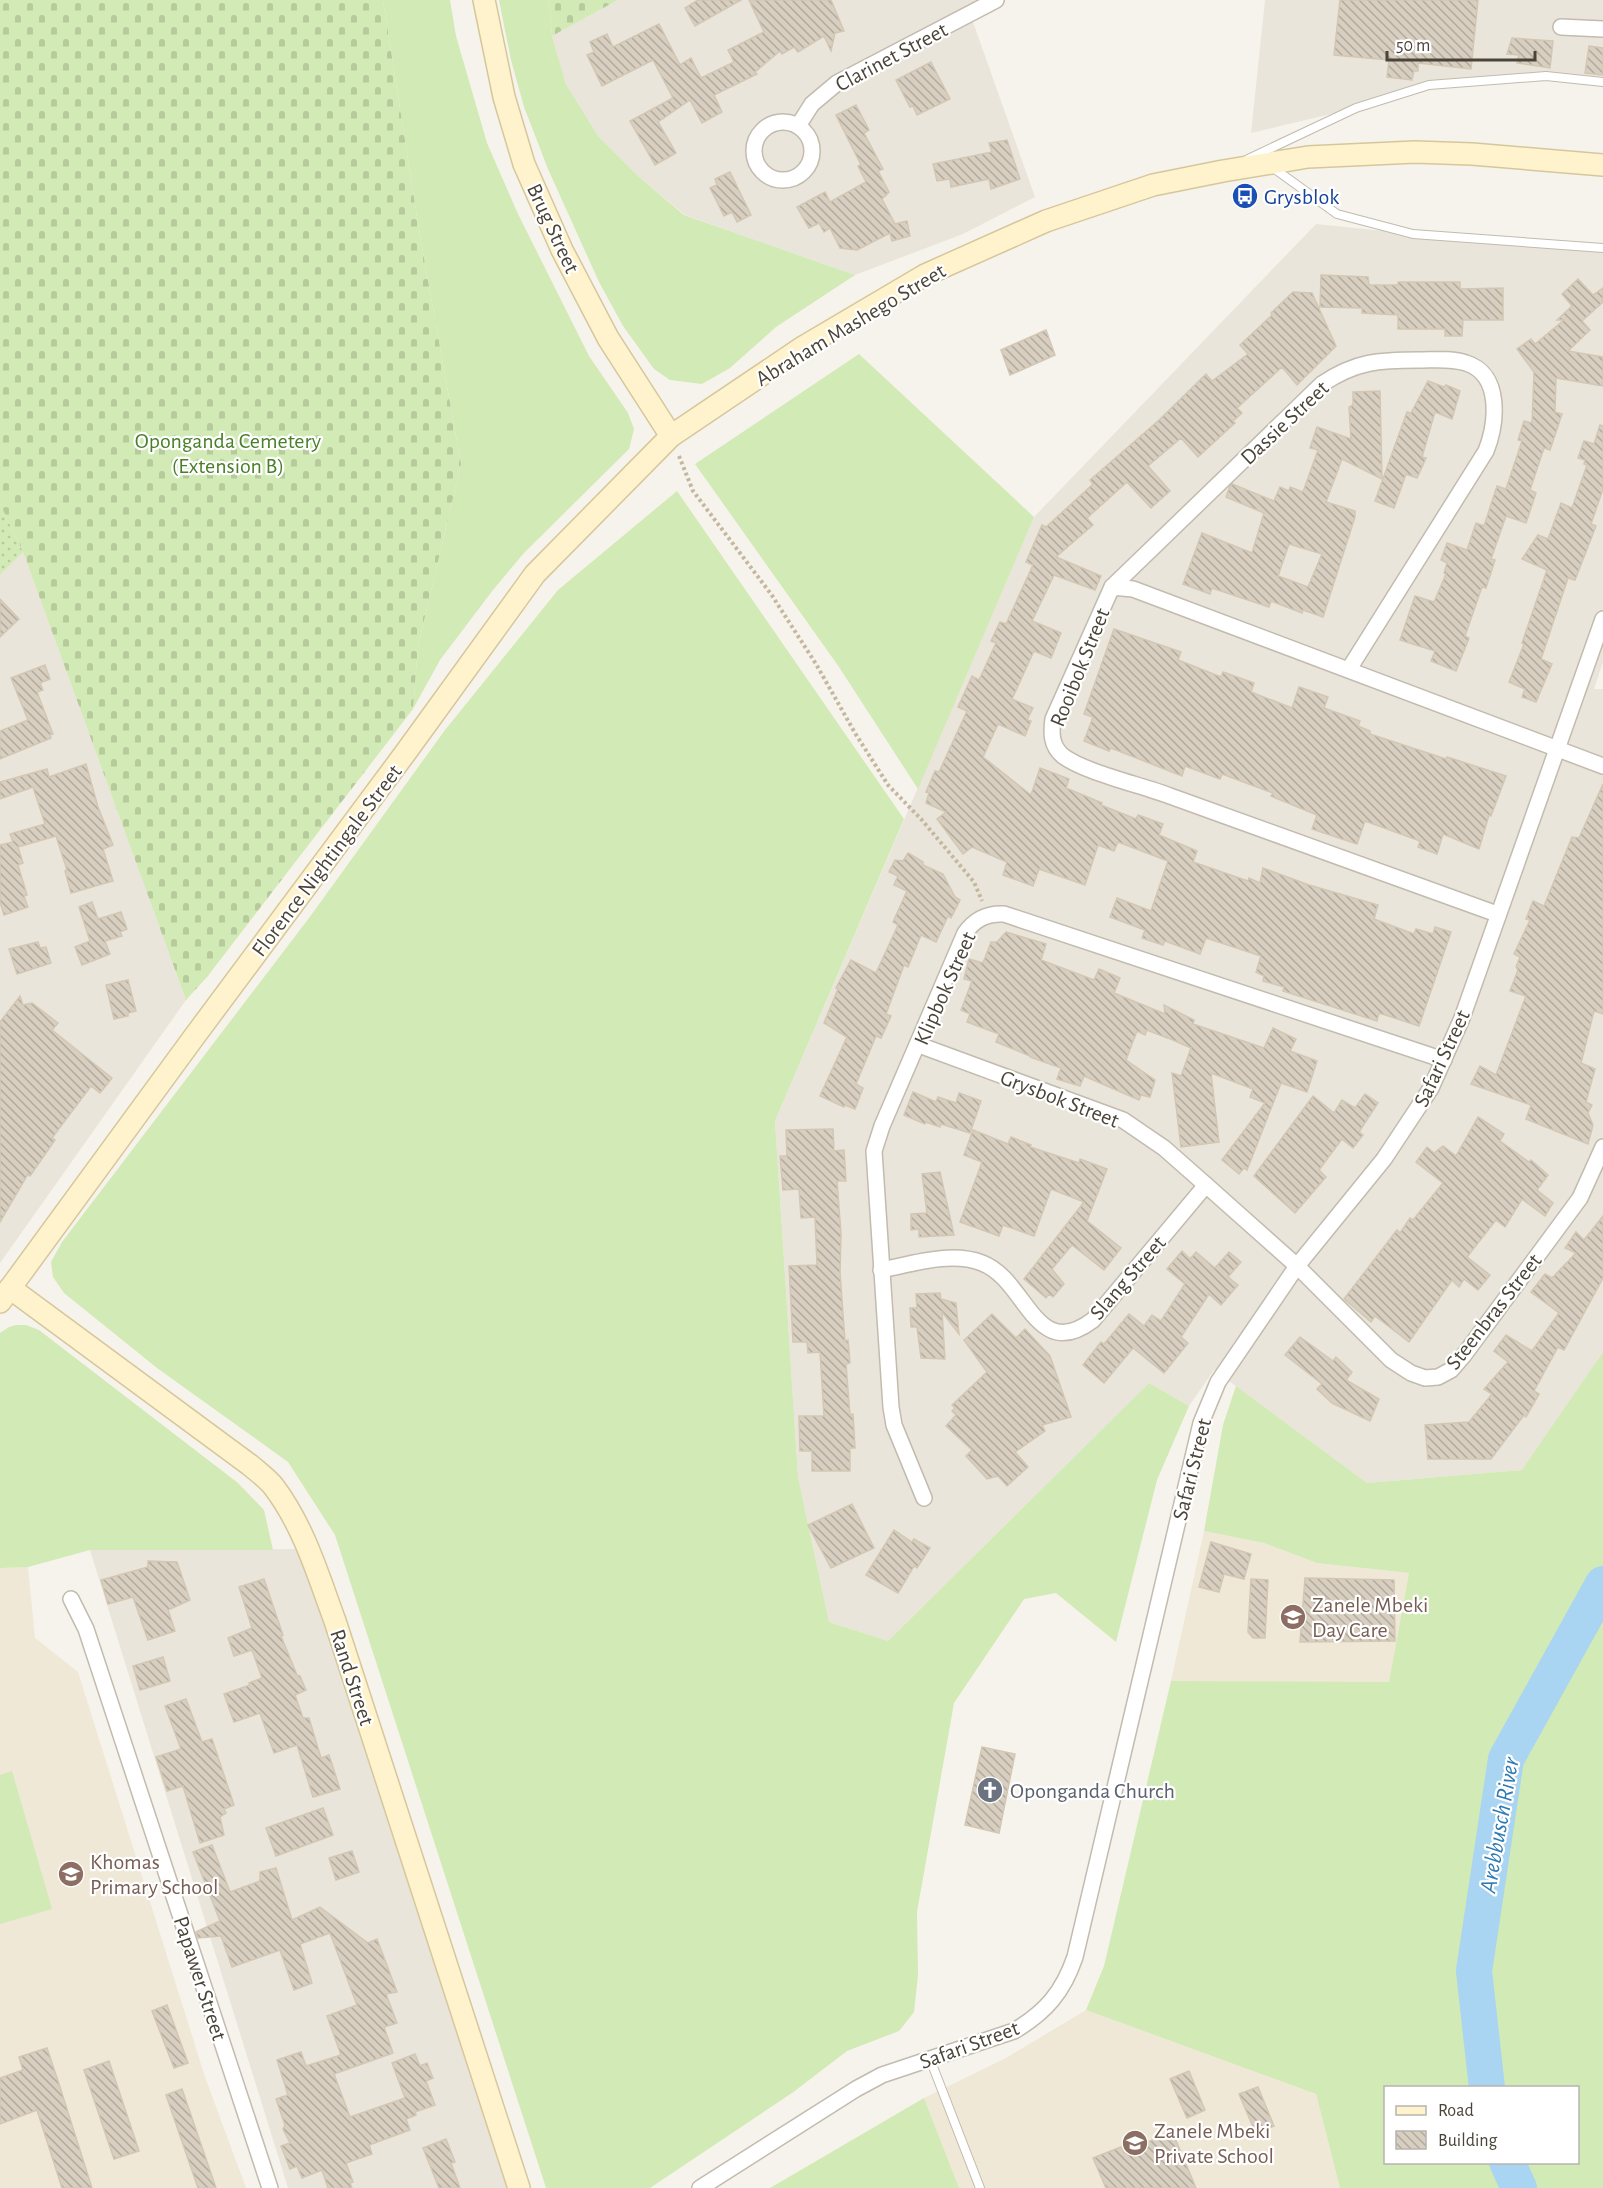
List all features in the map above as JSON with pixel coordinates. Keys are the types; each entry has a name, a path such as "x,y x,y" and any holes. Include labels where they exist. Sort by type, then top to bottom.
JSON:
{"main road":[{"name":"Brug Street","path":"484,0 504,97 524,164 562,250 608,338 671,436"},
{"name":"Abraham Mashego Street","path":"671,436 803,347 925,275 1046,220 1153,185 1308,158 1415,152 1472,154 1603,165"},
{"name":"Florence Nightingale Street","path":"5,1295 194,1036 400,762 535,574 671,436"},
{"name":"Rand Street","path":"5,1295 250,1465 273,1485 293,1517 309,1549 335,1621 519,2188"}],"street":[{"name":"Clarinet Street","path":"798,126 812,104 837,83 996,0"},
{"path":"1561,27 1603,29"},
{"name":"Dassie Street","path":"1112,587 1323,384 1339,372 1380,360 1466,363 1478,369 1488,378 1494,408 1492,436 1479,464 1349,669"},
{"name":"Rooibok Street","path":"1497,914 1098,772 1063,756 1054,744 1051,733 1053,719 1112,587 1133,589 1557,748"},
{"name":"Safari Street","path":"700,2188 856,2089 882,2075 1014,2031 1033,2020 1052,2001 1068,1978 1075,1957 1201,1423 1218,1382 1297,1266 1384,1159 1424,1101 1462,1018 1603,619"},
{"path":"1557,748 1603,766"},
{"name":"Klipbok Street","path":"924,1498 894,1425 891,1407 874,1151 882,1126 919,1045 965,933 971,925 988,915 1004,914 1444,1060"},
{"name":"Grysbok Street","path":"919,1045 1122,1120 1164,1148 1297,1266"},
{"name":"Steenbras Street","path":"1297,1266 1391,1360 1410,1373 1425,1378 1438,1377 1452,1370 1464,1355 1580,1198 1603,1147"},
{"name":"Slang Street","path":"881,1270 933,1260 959,1259 981,1262 1000,1272 1041,1323 1054,1332 1067,1334 1082,1328 1093,1320 1206,1185"},
{"name":"Papawer Street","path":"71,1599 86,1629 270,2188"}],"lane":[{"path":"1223,171 1356,108 1429,85 1546,76 1603,82"},
{"path":"1268,164 1337,214 1413,234 1603,248"},
{"path":"930,2059 980,2188"}],"path":[{"path":"671,436 693,491 771,594 816,664 888,785 921,819 974,882 988,915"}],"shaded area":[{"path":"618,0 982,0 968,8 1035,197 963,234 855,275 685,215 638,176 598,136 566,84 552,36"},
{"path":"1265,0 1603,0 1603,82 1546,76 1429,85 1356,108 1251,133"},
{"path":"1316,224 1413,234 1603,248 1603,662 1594,689 1603,689 1603,1352 1523,1470 1367,1483 1214,1370 1189,1406 1149,1383 888,1641 829,1622 798,1477 775,1121 1034,517"},
{"path":"23,552 186,1000 0,1263 0,575"},
{"name":"Zanele Mbeki Day Care","path":"1204,1531 1264,1543 1317,1563 1409,1573 1389,1683 1171,1681"},
{"path":"309,1549 519,2188 288,2188 90,1550"},
{"name":"Khomas Primary School","path":"28,1567 35,1638 78,1672 205,2077 246,2188 0,2188 0,1568"},
{"name":"Zanele Mbeki Private School","path":"1086,2010 1316,2094 1340,2188 959,2188 924,2098 1006,2058"}],"green space":[{"name":"Oponganda Cemetery (Extension B)","path":"0,0 383,0 420,236 461,464 418,646 413,709 207,977 186,1000 23,552 0,504"},
{"path":"383,0 450,0 456,36 487,143 518,214 589,356 628,413 634,429 629,449 524,553 493,590 440,660 413,709 418,646 461,464 420,236"},
{"path":"499,0 549,0 552,36 566,84 598,136 638,176 684,215 855,275 776,327 730,368 702,384 670,380 654,369 623,326 599,282 548,169 524,107 511,60"},
{"path":"549,0 618,0 552,36"},
{"path":"859,354 1034,517 918,789 839,667 695,464"},
{"path":"677,491 904,819 775,1121 798,1477 829,1622 888,1641 1149,1383 1189,1406 1157,1480 1116,1642 1056,1593 1024,1599 954,1703 917,1912 918,1975 914,2012 899,2031 847,2051 792,2093 650,2188 546,2188 335,1535 288,1462 157,1368 64,1293 53,1277 51,1262 62,1242 309,918 445,730 558,590"},
{"path":"0,504 23,552 0,575"},
{"path":"16,1325 26,1325 39,1330 238,1483 264,1510 273,1550 90,1550 28,1567 0,1568 0,1333"},
{"path":"1603,1352 1603,1581 1504,1757 1473,1970 1486,2086 1384,2086 1384,2164 1506,2164 1518,2188 1340,2188 1316,2094 1086,2010 1104,1966 1171,1681 1389,1682 1409,1573 1317,1563 1264,1543 1204,1531 1223,1425 1236,1386 1367,1483 1522,1470"},
{"path":"1603,1584 1603,2188 1519,2188 1507,2164 1579,2164 1579,2086 1487,2086 1474,1971 1506,1759"},
{"path":"12,1771 52,1909 0,1924 0,1775"},
{"path":"924,2098 959,2188 770,2188"}],"building":[{"path":"698,0 741,0 695,26 685,8"},
{"path":"749,0 831,0 844,31 835,33 831,51 824,36 798,52 794,47 782,54 780,51 755,72 757,74 714,95 722,112 702,123 690,100 658,122 676,153 655,165 630,121 673,98 653,60 602,86 587,55 594,52 590,42 607,34 613,47 659,24 680,65 691,58 701,78 734,62 728,50 764,32"},
{"path":"1340,0 1478,0 1471,69 1418,63 1418,71 1414,71 1412,80 1387,77 1389,60 1334,55"},
{"path":"1512,38 1553,41 1550,68 1517,63 1519,55 1507,54"},
{"path":"1589,46 1603,48 1603,75 1585,73"},
{"path":"931,62 950,99 917,115 913,106 910,107 896,80"},
{"path":"856,105 869,130 864,133 883,169 878,171 889,192 882,199 895,224 907,221 910,236 892,241 890,233 857,250 840,248 830,228 824,232 819,223 809,228 797,207 825,192 830,202 866,182 858,166 861,165 836,115"},
{"path":"1007,140 1020,179 991,189 989,179 951,187 950,179 937,181 933,164 992,152 989,143"},
{"path":"730,172 751,215 737,222 732,212 724,216 710,188 717,185 715,179"},
{"path":"1321,275 1368,277 1369,285 1398,285 1398,282 1460,282 1460,289 1503,288 1503,320 1463,320 1462,336 1445,336 1445,329 1398,329 1398,315 1362,313 1362,308 1320,307"},
{"path":"1578,279 1593,295 1603,288 1603,302 1582,321 1590,330 1568,351 1603,357 1603,386 1556,378 1555,412 1562,414 1550,450 1544,448 1530,490 1536,493 1526,523 1506,516 1491,559 1495,560 1486,588 1482,587 1465,636 1469,638 1456,671 1431,661 1435,651 1400,640 1415,596 1434,602 1446,574 1444,573 1447,563 1441,560 1447,543 1467,550 1476,523 1484,526 1497,486 1506,489 1522,441 1518,440 1524,421 1532,423 1534,372 1517,349 1531,339 1535,344 1564,320 1557,320 1572,306 1562,294"},
{"path":"1293,292 1312,293 1336,346 1297,385 1282,367 1237,408 1242,413 1233,421 1235,423 1198,457 1181,438 1148,466 1170,491 1151,508 1127,482 1087,518 1093,525 1056,557 1101,576 1095,590 1054,575 1032,621 1061,633 1051,658 1034,651 1012,699 1033,708 1027,720 1031,721 1025,736 998,724 983,757 1031,795 1040,768 1069,779 1066,788 1102,803 1101,805 1136,819 1138,815 1163,824 1159,835 1197,851 1193,862 1260,883 1263,868 1309,885 1378,905 1374,919 1414,934 1416,929 1433,934 1435,927 1451,932 1419,1026 1379,1013 1377,1021 1283,991 1284,987 1263,981 1264,976 1256,972 1261,956 1206,938 1200,954 1165,941 1163,945 1142,938 1145,930 1110,917 1117,898 1151,911 1168,861 1118,842 1114,851 1098,845 1085,885 1039,869 1033,886 1003,875 1007,862 972,847 963,854 937,819 946,812 926,803 929,793 926,792 935,771 939,772 967,711 958,707 972,676 979,680 996,643 991,641 1000,622 1006,624 1033,565 1026,562 1042,525 1046,527 1093,484 1090,480 1158,421 1206,374 1212,381 1248,354 1240,345"},
{"path":"1046,330 1055,355 1010,375 1001,350"},
{"path":"1428,381 1460,391 1452,419 1435,412 1422,457 1426,458 1417,478 1406,474 1394,508 1375,501 1407,412 1411,413"},
{"path":"1380,391 1382,479 1342,459 1326,502 1355,511 1355,517 1323,617 1303,610 1302,613 1271,601 1269,607 1212,588 1210,594 1183,584 1202,533 1252,553 1264,513 1226,497 1230,486 1232,484 1274,501 1280,487 1289,491 1290,487 1303,492 1318,450 1310,448 1317,427 1351,439 1349,407 1353,405 1353,392","holes":["1289,544 1322,554 1308,587 1278,576"]},
{"path":"1600,425 1603,426 1603,489 1591,524 1596,526 1575,580 1568,578 1541,659 1552,664 1536,702 1522,697 1525,689 1509,682 1524,644 1522,643 1547,570 1522,559 1538,535 1548,539 1561,503 1572,508 1587,465 1584,464 1585,460 1578,458 1584,441 1594,444"},
{"path":"0,599 19,619 0,637"},
{"path":"1114,629 1181,652 1178,660 1221,677 1223,672 1254,683 1251,692 1292,708 1299,687 1328,697 1324,708 1360,721 1358,726 1370,731 1370,734 1506,776 1491,816 1489,815 1479,849 1443,834 1437,854 1418,847 1420,841 1365,821 1357,844 1312,829 1317,815 1271,796 1273,793 1222,774 1220,779 1185,766 1182,776 1111,748 1109,751 1084,741 1093,717 1084,714"},
{"path":"45,665 50,679 40,683 43,690 37,692 53,734 50,735 51,738 0,759 0,731 28,720 11,678"},
{"path":"86,764 98,807 113,845 103,849 113,881 71,893 65,871 67,870 56,836 18,847 23,863 18,865 27,895 24,896 28,907 4,915 0,902 0,845 13,842 10,834 45,824 33,787 0,799 0,782 47,769 49,777"},
{"path":"1603,784 1603,1014 1594,1011 1581,1063 1595,1069 1586,1102 1592,1105 1588,1113 1593,1125 1588,1144 1526,1119 1531,1105 1471,1084 1480,1066 1496,1075 1526,996 1510,991 1520,957 1514,954 1530,920 1526,919 1533,901 1544,906 1572,837 1579,838"},
{"path":"908,853 923,862 923,865 943,874 955,897 960,900 951,918 948,916 936,942 921,935 908,967 904,965 886,1014 891,1016 881,1038 876,1036 856,1084 863,1088 855,1109 845,1105 844,1107 820,1096 847,1037 824,1023 838,989 836,988 851,960 876,973 898,925 893,922 907,891 894,885 898,876 889,872 895,860 903,861"},
{"path":"92,902 98,919 121,912 127,929 120,932 122,936 105,941 110,954 82,965 75,947 90,941 79,907"},
{"path":"1006,932 1046,944 1041,960 1094,980 1099,969 1120,978 1114,993 1165,1014 1164,1005 1194,1020 1193,1024 1264,1048 1273,1028 1296,1039 1290,1051 1317,1061 1307,1092 1281,1083 1247,1170 1244,1168 1239,1174 1222,1160 1265,1103 1250,1097 1253,1089 1211,1073 1219,1142 1181,1147 1172,1073 1181,1076 1191,1048 1167,1036 1167,1038 1147,1030 1145,1035 1137,1031 1126,1060 1155,1080 1150,1097 1141,1095 1139,1100 1084,1076 1080,1086 1057,1079 1061,1068 996,1042 999,1034 967,1022 970,1014 961,1010 972,981 964,979 969,959 983,963 991,942 997,942"},
{"path":"38,942 40,948 46,947 51,963 17,974 9,949"},
{"path":"128,980 136,1011 128,1013 128,1016 114,1019 106,985"},
{"path":"20,996 23,1005 32,1003 58,1023 52,1030 112,1078 100,1093 91,1086 52,1138 55,1140 30,1176 28,1174 0,1222 0,1022"},
{"path":"913,1092 936,1102 938,1097 956,1103 959,1093 981,1101 970,1133 941,1124 940,1127 926,1122 925,1124 904,1115"},
{"path":"1365,1094 1378,1103 1359,1132 1363,1135 1353,1148 1342,1139 1319,1170 1326,1177 1295,1213 1254,1176 1313,1096 1334,1113 1342,1100 1355,1108"},
{"path":"1478,1117 1504,1134 1500,1141 1529,1162 1531,1160 1548,1175 1537,1190 1553,1203 1545,1216 1522,1199 1505,1227 1496,1220 1467,1257 1490,1275 1478,1290 1464,1279 1459,1287 1452,1280 1409,1342 1375,1316 1371,1322 1344,1299 1397,1230 1400,1233 1410,1218 1413,1220 1443,1183 1416,1162 1427,1147 1434,1153 1443,1146 1456,1156"},
{"path":"833,1129 834,1151 844,1150 846,1181 837,1181 841,1234 840,1273 845,1341 848,1340 850,1363 846,1364 855,1448 850,1448 850,1471 812,1471 812,1451 800,1451 799,1416 824,1416 820,1352 808,1353 807,1342 793,1342 789,1266 817,1265 815,1217 801,1218 799,1189 783,1190 780,1156 787,1156 786,1130"},
{"path":"973,1130 1008,1144 1011,1137 1031,1145 1030,1147 1079,1163 1080,1159 1107,1169 1087,1221 1121,1248 1104,1270 1072,1245 1052,1269 1064,1284 1053,1297 1049,1294 1046,1298 1024,1279 1084,1202 1051,1189 1034,1236 1003,1225 999,1236 960,1222 982,1162 964,1155"},
{"path":"940,1172 954,1235 919,1237 919,1229 911,1230 911,1214 927,1213 922,1174"},
{"path":"1603,1216 1603,1278 1564,1350 1558,1347 1534,1391 1539,1394 1526,1417 1524,1415 1491,1459 1428,1459 1425,1425 1469,1422 1492,1394 1484,1389 1508,1362 1494,1351 1506,1335 1532,1351 1559,1313 1531,1292 1545,1274 1552,1278 1576,1253 1565,1248 1576,1232 1584,1240"},
{"path":"1182,1251 1190,1259 1196,1252 1215,1268 1229,1252 1241,1262 1228,1277 1238,1285 1221,1305 1209,1294 1181,1337 1188,1343 1164,1373 1133,1348 1104,1383 1083,1365 1101,1342 1104,1344 1129,1314 1144,1326 1152,1315 1161,1321 1185,1284 1167,1269"},
{"path":"940,1293 941,1299 956,1303 959,1334 942,1312 945,1359 921,1358 917,1327 911,1327 910,1308 917,1308 916,1294"},
{"path":"992,1314 1016,1338 1025,1329 1050,1356 1071,1417 1042,1425 1045,1431 1015,1452 1028,1467 1007,1486 998,1476 987,1479 966,1456 972,1450 946,1426 956,1415 952,1411 955,1408 952,1405 987,1372 964,1340"},
{"path":"1300,1337 1333,1361 1336,1357 1352,1372 1346,1380 1379,1399 1370,1421 1332,1403 1317,1389 1322,1384 1285,1355"},
{"path":"852,1504 874,1548 831,1568 808,1525"},
{"path":"894,1530 912,1542 914,1539 930,1548 917,1568 914,1566 898,1593 866,1575"},
{"path":"1211,1542 1251,1554 1244,1579 1224,1574 1219,1592 1199,1587"},
{"path":"148,1561 177,1562 190,1600 168,1610 175,1631 148,1640 133,1597 108,1604 101,1580 148,1567"},
{"path":"1305,1578 1394,1580 1395,1641 1300,1642"},
{"path":"264,1579 283,1635 281,1636 297,1675 300,1676 306,1690 295,1695 303,1718 309,1718 321,1758 329,1755 340,1789 313,1797 297,1745 274,1753 260,1713 234,1722 224,1694 262,1678 252,1650 234,1656 228,1638 252,1628 239,1587"},
{"path":"1251,1579 1268,1580 1265,1638 1253,1638 1248,1632"},
{"path":"163,1657 170,1681 140,1690 133,1666"},
{"path":"186,1699 202,1742 212,1739 234,1805 224,1809 226,1813 220,1817 224,1835 200,1843 183,1786 167,1791 156,1757 181,1749 165,1706"},
{"name":"Oponganda Church","path":"982,1747 1015,1754 999,1833 965,1825"},
{"path":"323,1808 333,1835 276,1856 266,1828"},
{"path":"212,1845 230,1892 260,1881 260,1872 276,1868 292,1920 320,1907 368,1943 377,1939 397,1992 386,1994 397,2023 384,2027 393,2053 334,2074 350,2117 405,2098 392,2063 415,2054 420,2066 427,2063 433,2078 426,2081 435,2105 415,2112 416,2115 406,2119 410,2130 369,2145 372,2154 346,2163 353,2182 350,2183 352,2188 328,2188 322,2170 302,2178 297,2166 290,2169 281,2146 290,2143 283,2129 285,2125 276,2099 288,2095 277,2060 301,2052 306,2066 341,2055 327,2016 357,2005 330,1933 300,1944 312,1983 294,1990 280,1950 232,1967 221,1936 198,1938 196,1932 220,1921 193,1852"},
{"path":"352,1851 359,1872 336,1880 329,1858"},
{"path":"167,2005 188,2063 174,2068 152,2011"},
{"path":"47,2048 92,2188 62,2188 37,2110 0,2124 0,2078 23,2070 19,2057"},
{"path":"109,2061 139,2151 114,2159 84,2070"},
{"path":"1189,2071 1205,2110 1187,2118 1170,2079"},
{"path":"1258,2087 1274,2126 1256,2134 1239,2094"},
{"path":"182,2089 216,2188 198,2188 166,2095"},
{"path":"1172,2131 1196,2188 1106,2188 1093,2158 1121,2147 1124,2153"},
{"path":"446,2139 455,2162 451,2163 460,2188 439,2188 423,2148"}],"waterway":[{"name":"Arebbusch River","path":"1487,2086 1474,1971 1506,1759 1603,1584"},
{"name":"Arebbusch River","path":"1508,2164 1519,2188"}],"place":[{"name":"Grysblok","path":"1245,196"},
{"name":"Zanele Mbeki Day Care","path":"1293,1617"},
{"name":"Oponganda Church","path":"990,1790"},
{"name":"Khomas Primary School","path":"71,1874"},
{"name":"Zanele Mbeki Private School","path":"1135,2143"}]}
